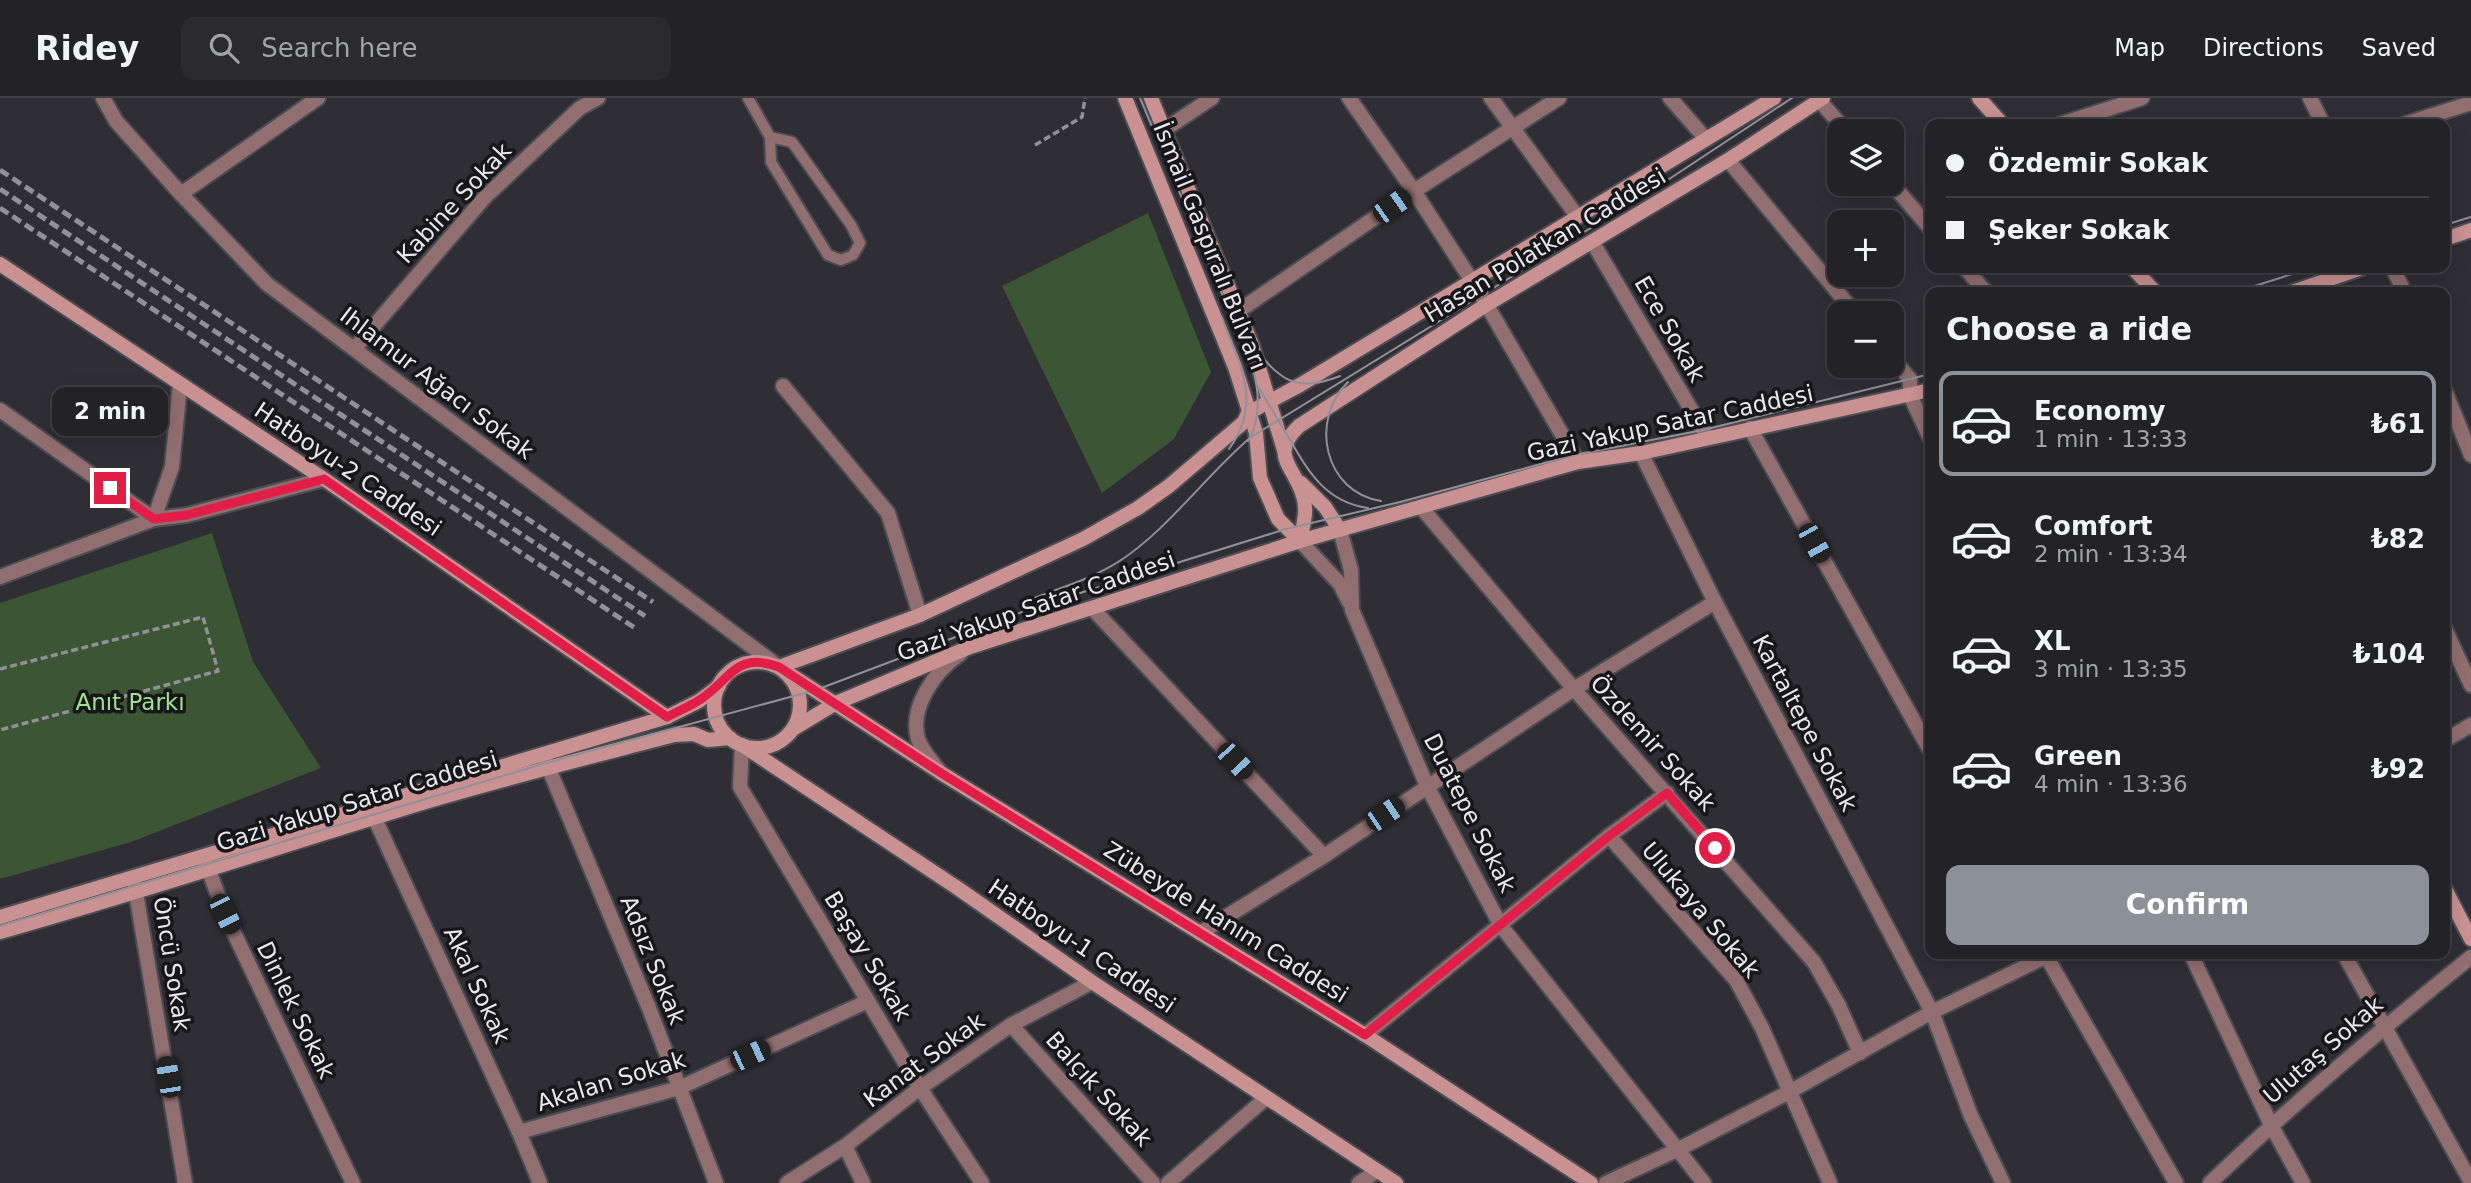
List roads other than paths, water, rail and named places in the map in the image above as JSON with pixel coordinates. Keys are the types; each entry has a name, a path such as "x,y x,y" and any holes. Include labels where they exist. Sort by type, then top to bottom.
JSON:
{"main road":[{"name":"İsmail Gaspıralı Bulvarı","path":"1125,98 1235,367 1256,433 1260,478 1278,519 1300,541"},
{"path":"1151,98 1252,345 1289,469 1325,507 1340,530"},
{"path":"779,667 920,615 1083,539 1138,508 1169,486 1244,422 1248,413 1774,98"},
{"path":"1979,98 1998,119"},
{"name":"Hasan Polatkan Caddesi","path":"1284,450 1285,441 1292,432 1332,402 1486,305 1728,160 1821,99"},
{"path":"2450,237 2471,230"},
{"name":"Hatboyu-2 Caddesi","path":"0,264 324,479 667,717"},
{"path":"2137,273 2150,287"},
{"path":"2308,287 2348,273"},
{"name":"Gazi Yakup Satar Caddesi","path":"793,729 836,703 970,647 1300,541 1578,461 1641,453 1925,391"},
{"path":"1296,478 1305,505 1300,541"},
{"path":"766,662 779,667 797,688 800,710 793,729 770,746 756,747 736,741 721,727 715,714 715,699 719,686 727,674 738,666 766,662"},
{"name":"Zübeyde Hanım Caddesi","path":"779,667 941,773 1365,1035 1591,1183"},
{"name":"Gazi Yakup Satar Caddesi","path":"546,762 667,717 699,701 719,686"},
{"name":"Gazi Yakup Satar Caddesi","path":"0,917 203,855 372,812 546,762 674,735 694,734 708,740 736,741"},
{"name":"Hatboyu-1 Caddesi","path":"736,741 956,887 1092,982 1396,1183"},
{"name":"Gazi Yakup Satar Caddesi","path":"0,932 209,870 372,812"},
{"path":"2450,899 2471,939"}],"street":[{"name":"Ihlamur Ağacı Sokak","path":"103,98 116,121 267,284 779,667"},
{"path":"181,194 318,98"},
{"name":"Kabine Sokak","path":"354,349 485,197 580,108 598,98"},
{"path":"1164,130 1212,98"},
{"path":"1349,98 1414,191 1471,280 1578,461"},
{"path":"1491,98 1577,216"},
{"path":"1237,312 1414,191 1559,98"},
{"path":"1670,98 1706,139"},
{"path":"2076,119 2142,98"},
{"path":"2310,98 2320,119"},
{"path":"1821,99 1837,119"},
{"path":"2419,119 2471,100"},
{"path":"1728,160 1845,301"},
{"path":"1902,196 1925,222"},
{"name":"Ece Sokak","path":"1593,243 1708,438"},
{"path":"1969,273 1982,287"},
{"path":"1904,372 1910,379 1910,395 1925,427"},
{"path":"154,519 172,467 180,384"},
{"path":"783,386 888,513 920,615"},
{"path":"2450,403 2471,455"},
{"path":"0,410 154,519"},
{"path":"1750,428 1925,741"},
{"name":"Kartaltepe Sokak","path":"1641,453 1715,602 1932,1012 1971,1116 2003,1183"},
{"path":"4,571 154,519 187,515 324,479"},
{"name":"Özdemir Sokak","path":"1421,507 1574,689 1814,962 1839,1006 1860,1053"},
{"name":"Duatepe Sokak","path":"1340,530 1352,570 1352,610 1427,786 1501,926 1704,1183"},
{"path":"1300,541 1340,584 1352,610"},
{"path":"1200,933 1324,856 1574,689 1715,602"},
{"path":"1091,608 1324,856"},
{"path":"2450,640 2471,685"},
{"path":"941,773 919,742 916,723 922,702 933,680 948,662 970,647"},
{"path":"2450,737 2471,725"},
{"name":"Başay Sokak","path":"736,741 740,787 920,1088 982,1183"},
{"name":"Adsız Sokak","path":"546,762 649,1008 716,1183"},
{"path":"1365,1035 1609,836 1667,793"},
{"name":"Akal Sokak","path":"372,812 540,1183"},
{"name":"Ulukaya Sokak","path":"1609,836 1736,981 1762,1028 1830,1183"},
{"name":"Dinlek Sokak","path":"203,855 225,914 353,1183"},
{"name":"Öncü Sokak","path":"133,877 185,1183"},
{"name":"Ulutaş Sokak","path":"2210,1183 2271,1125 2384,1027 2471,957"},
{"path":"1606,1183 1679,1150 1932,1012 2039,959"},
{"path":"2049,959 2176,1183"},
{"path":"2193,959 2271,1125 2303,1183"},
{"path":"2347,959 2471,1182"},
{"name":"Kanat Sokak","path":"787,1183 845,1146 920,1088 1012,1025 1092,982"},
{"name":"Akalan Sokak","path":"519,1132 679,1088 868,1001"},
{"name":"Balçık Sokak","path":"1012,1025 1153,1183"},
{"path":"1168,1183 1266,1098"},
{"path":"845,1146 863,1183"},
{"path":"1359,1183 1377,1171"}],"lane":[{"path":"748,98 770,137 771,162 828,255 841,260 853,255 860,243 851,225 800,152 792,142 770,137"}],"tram line":[{"path":"1140,98 1253,368 1258,405 1255,424 1248,441"},
{"path":"1034,598 1088,578 1118,562 1153,535 1251,437 1651,191 1792,98"},
{"path":"2450,223 2471,217"},
{"path":"2252,287 2295,273"},
{"path":"1222,318 1241,368 1246,400 1245,415 1229,449"},
{"path":"1248,339 1276,372 1297,383 1323,382 1340,376"},
{"path":"0,926 546,763 816,690 1035,607 1286,529 1400,502 1574,455 1703,430 1925,375"},
{"path":"1348,382 1336,398 1329,415 1326,434 1328,452 1335,469 1346,484 1362,495 1381,501"},
{"path":"1258,386 1304,463 1320,484 1341,499 1368,508"}],"railway":[{"path":"0,170 653,602"},
{"path":"0,189 645,616"},
{"path":"0,208 638,630"}],"park label":[{"name":"Anıt Parkı","path":"130,702"}]}
